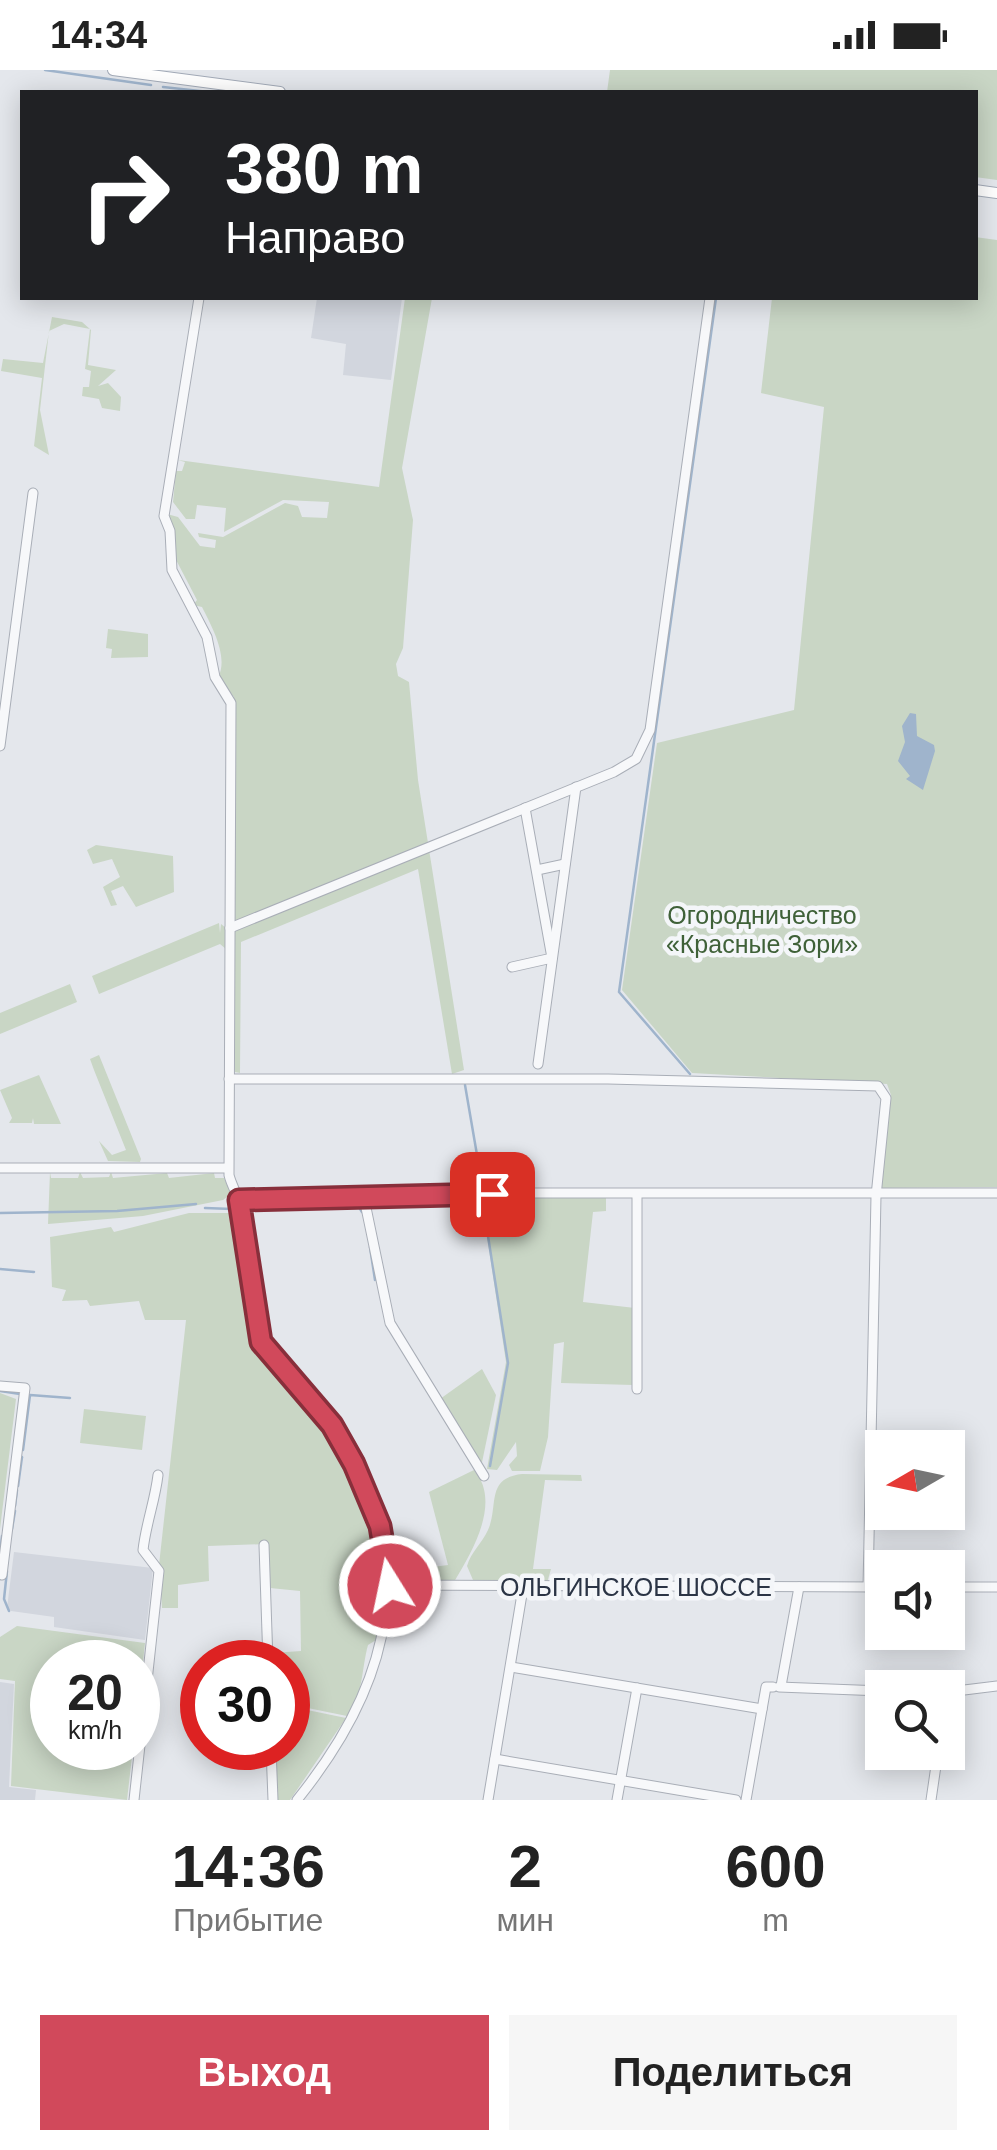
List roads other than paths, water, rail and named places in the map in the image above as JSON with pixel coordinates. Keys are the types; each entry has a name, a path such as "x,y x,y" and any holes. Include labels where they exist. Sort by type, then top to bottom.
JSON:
{"main road":[{"path":"112,70 226,89"}],"street":[{"path":"198,300 164,516 171,538 172,570 207,638 215,677 231,703 228,1168 239,1200 261,1342 332,1425 354,1464 380,1526 390,1586 368,1682 340,1737 297,1800"},
{"path":"230,928 630,764 644,747 650,730 710,300"},
{"path":"0,746 33,492"},
{"path":"538,1064 576,787"},
{"path":"526,808 552,958"},
{"path":"537,870 565,864"},
{"path":"512,968 552,958"},
{"path":"229,1079 608,1078 878,1086 886,1098 876,1196 869,1550"},
{"path":"0,1168 228,1168"},
{"path":"239,1200 997,1193"},
{"path":"637,1194 637,1389"},
{"path":"364,1198 390,1323 484,1476"},
{"path":"0,1386 25,1388 2,1575"},
{"path":"134,1800 159,1571 143,1550 149,1502 156,1495 158,1476"},
{"path":"264,1544 267,1640"},
{"name":"ОЛЬГИНСКОЕ ШОССЕ","path":"390,1586 865,1588"},
{"path":"776,1687 786,1682 798,1587"},
{"path":"965,1587 997,1587"},
{"path":"488,1800 523,1588"},
{"path":"511,1666 762,1709"},
{"path":"965,1691 997,1686"},
{"path":"746,1800 766,1687 865,1690"},
{"path":"618,1800 638,1688"},
{"path":"495,1759 736,1800"},
{"path":"272,1770 272,1800"},
{"path":"930,1800 935,1770"}],"water":[{"path":"910,713 916,714 917,736 934,745 923,790 906,779 910,776 898,761 905,742 902,726"}],"waterway":[{"path":"45,70 151,85"},
{"path":"163,87 191,90"},
{"path":"690,1074 619,992 716,300"},
{"path":"465,1085 482,1184"},
{"path":"482,1198 508,1363 490,1466"},
{"path":"441,1200 473,1199"},
{"path":"370,1203 430,1200"},
{"path":"334,1203 357,1204 362,1212"},
{"path":"0,1213 117,1211 196,1204"},
{"path":"290,1204 328,1204"},
{"path":"249,1234 246,1207 285,1205"},
{"path":"205,1208 232,1209"},
{"path":"251,1247 252,1259"},
{"path":"370,1247 375,1280"},
{"path":"0,1269 34,1272"},
{"path":"256,1285 258,1302"},
{"path":"259,1310 261,1331"},
{"path":"0,1391 20,1394"},
{"path":"23,1450 30,1395 70,1398"},
{"path":"18,1486 22,1457"},
{"path":"15,1506 17,1490"},
{"path":"12,1529 15,1511"},
{"path":"0,1554 2,1536"},
{"path":"7,1571 4,1599 9,1611"}],"park label":[{"name":"Огородничество «Красные Зори»","path":"762,930"}]}
